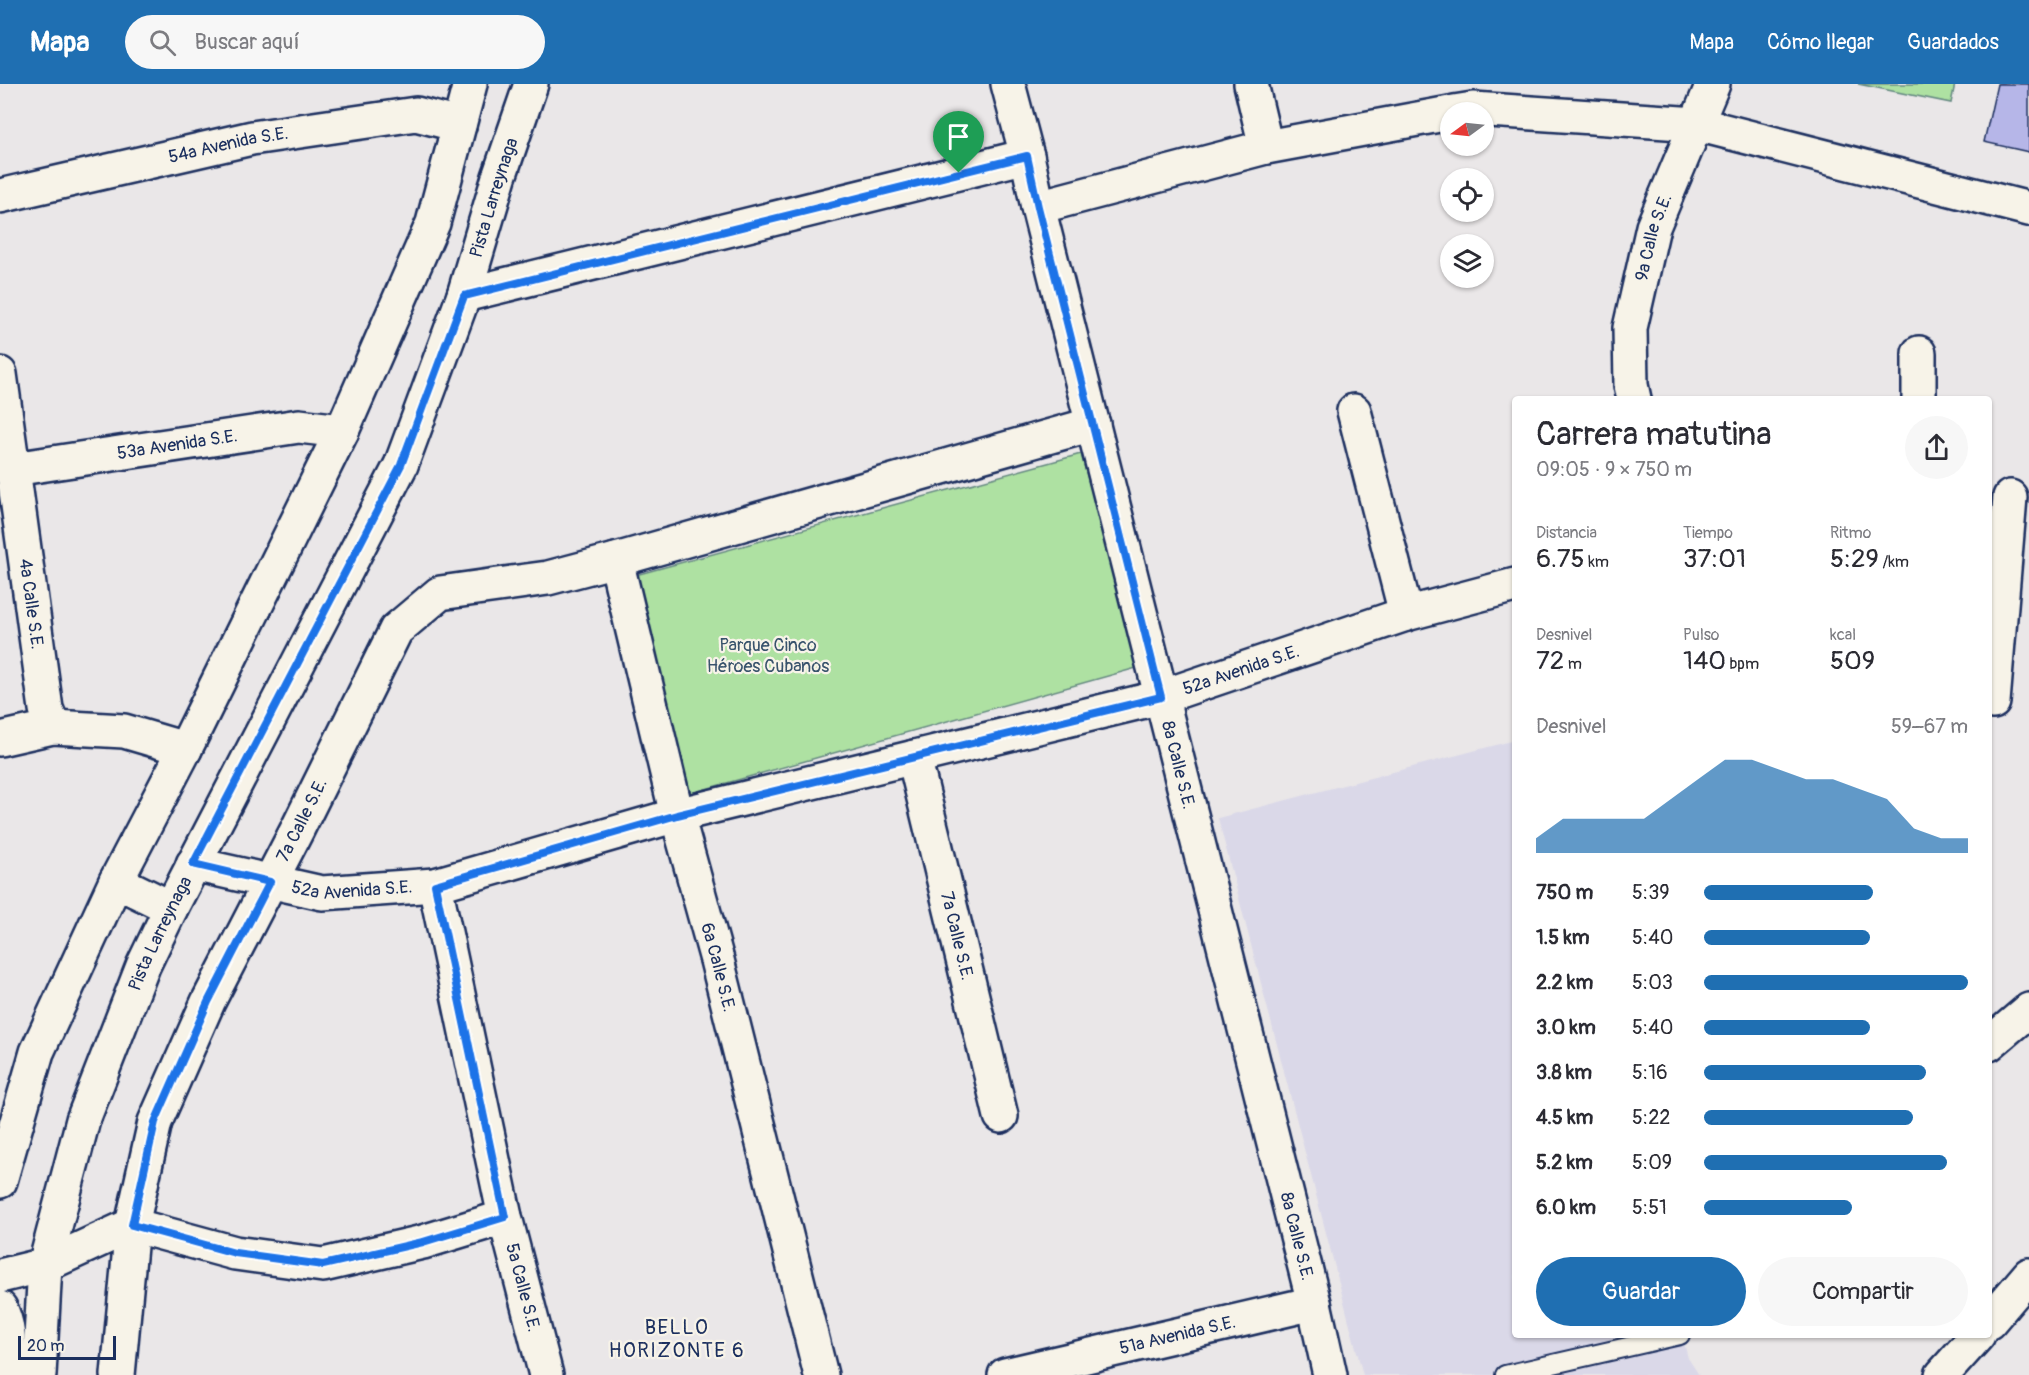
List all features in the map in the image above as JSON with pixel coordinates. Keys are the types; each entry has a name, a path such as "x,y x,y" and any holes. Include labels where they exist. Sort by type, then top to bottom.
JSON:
{"street":[{"path":"0,1181 37,1052 116,881 185,749 342,431 433,223 470,84"},
{"name":"Pista Larreynaga","path":"39,1375 45,1265 83,1120 143,966 171,908 401,465 464,296 499,177 531,84"},
{"name":"8a Calle S.E.","path":"1008,84 1314,1303 1330,1375"},
{"path":"1251,84 1266,147"},
{"name":"9a Calle S.E.","path":"1633,396 1630,385 1630,328 1653,227 1713,84"},
{"path":"1494,108 1697,124 2028,207"},
{"path":"1038,207 1266,147 1440,110"},
{"name":"54a Avenida S.E.","path":"0,196 252,138 416,114 459,125"},
{"path":"464,296 1027,156"},
{"path":"1919,353 1919,396"},
{"name":"4a Calle S.E.","path":"0,374 46,709 53,727"},
{"path":"1354,411 1406,614"},
{"path":"616,560 1094,424"},
{"name":"53a Avenida S.E.","path":"13,469 299,426 342,431"},
{"path":"1993,702 2009,498"},
{"name":"7a Calle S.E.","path":"118,1375 132,1225 155,1122 208,1002 396,630 440,593 548,578 616,560"},
{"name":"6a Calle S.E.","path":"616,560 677,815 717,960 821,1375"},
{"name":"52a Avenida S.E.","path":"193,864 321,893 435,885 677,815 1161,697 1406,614 1512,586"},
{"path":"0,739 53,727 124,731 185,749"},
{"name":"7a Calle S.E.","path":"914,757 1001,1116"},
{"path":"116,881 171,908"},
{"name":"5a Calle S.E.","path":"435,885 505,1217 546,1375"},
{"path":"1992,1041 2029,1010"},
{"path":"0,1276 45,1265 132,1225 235,1253 323,1265 423,1242 505,1217"},
{"path":"1992,1318 2029,1275"},
{"name":"51a Avenida S.E.","path":"1005,1375 1314,1303"},
{"path":"0,1308 6,1320 9,1375"},
{"path":"1941,1375 1975,1338"}],"lane":[{"path":"1505,1375 1667,1338"}],"shaded area":[{"path":"1512,741 1512,1338 1683,1338 1688,1358 1699,1375 1363,1375 1218,818"}],"green space":[{"path":"1858,84 1955,84 1951,103"},
{"name":"Parque Cinco Héroes Cubanos","path":"1081,454 1140,667 684,795 632,576"}],"building":[{"path":"1997,84 2029,84 2029,152 1984,142"}],"district":[{"name":"BELLO HORIZONTE 6","path":"677,1338"}],"route":[{"path":"1027,156 1161,697 677,815 435,885 505,1217 423,1242 323,1265 235,1253 132,1225 155,1122 208,1002 270,882 193,864 401,465 464,296 959,173 1027,156"}]}
